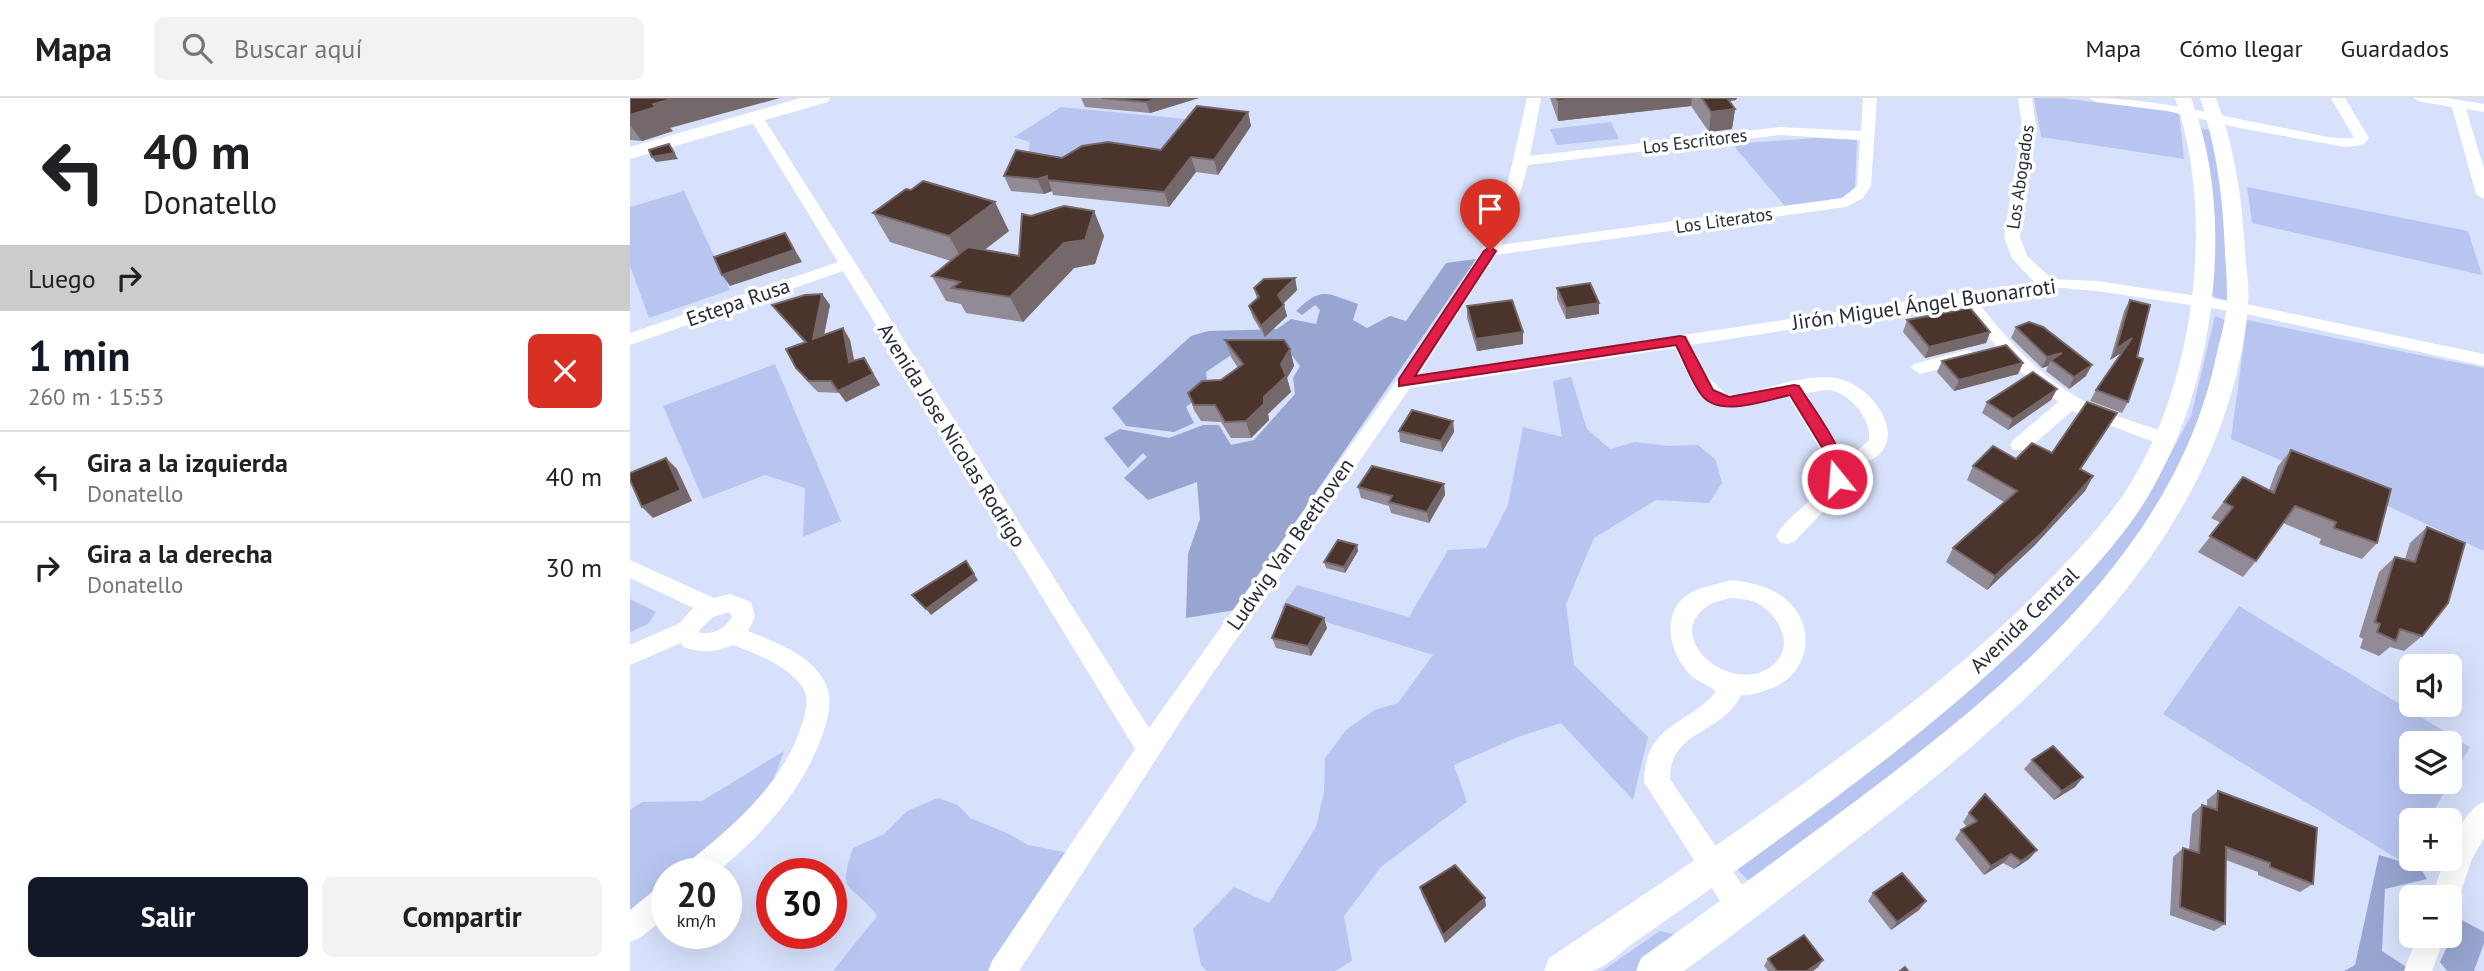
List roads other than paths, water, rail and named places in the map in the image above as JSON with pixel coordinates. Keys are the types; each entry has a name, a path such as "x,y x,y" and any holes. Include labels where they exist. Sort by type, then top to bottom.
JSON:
{"main road":[{"path":"630,153 821,98"}],"street":[{"name":"Ludwig Van Beethoven","path":"1002,971 1150,751 1186,692 1404,383 1490,251 1524,161 1534,98"},
{"name":"Los Literatos","path":"1490,251 1846,202 1858,195 1864,186 1870,98"},
{"name":"Los Abogados","path":"2025,98 2029,127 2012,237 2016,251 2035,276 2046,285"},
{"path":"2096,98 2199,106 2345,143 2358,142 2362,138 2337,98"},
{"path":"2421,98 2484,108"},
{"path":"2458,104 2484,194"},
{"name":"Avenida Central","path":"1562,971 1714,868 1935,705 2030,621 2127,508 2144,482 2178,405 2203,303 2205,216 2199,161 2199,106"},
{"name":"Avenida Central","path":"1654,971 1905,785 1963,737 2060,645 2132,565 2178,494 2199,452 2213,413 2233,342 2237,307 2235,222 2199,106"},
{"name":"Avenida Jose Nicolas Rodrigo","path":"756,117 1150,751"},
{"name":"Los Escritores","path":"1524,161 1780,131 1867,136"},
{"name":"Estepa Rusa","path":"630,339 846,265"},
{"name":"Jirón Miguel Ángel Buonarroti","path":"1404,383 2046,285 2084,284 2237,307 2484,360"},
{"path":"1965,297 2004,347 2071,401 2164,439"},
{"path":"1680,340 1708,393 1716,399 1729,402 1827,384 1847,388 1875,420 1880,434 1867,454 1856,460 1842,461 1835,457"},
{"path":"1920,368 2004,347"},
{"path":"1787,536 1834,488 1838,467 1835,457 1794,390"},
{"path":"2020,445 2071,401"},
{"path":"630,568 712,607"},
{"path":"1731,589 1751,591 1769,599 1783,611 1794,626 1797,642 1793,658 1783,672 1767,681 1747,685 1726,683 1709,676 1694,665 1681,643 1681,621 1687,608 1699,597 1714,591 1731,589"},
{"path":"730,603 743,608 743,620 731,634 713,642 696,643 688,636 688,630 696,617 712,607 730,603"},
{"path":"630,655 688,630"},
{"path":"715,858 743,836 784,789 808,744 820,706 814,685 798,667 771,651 731,634"},
{"path":"1726,683 1729,695 1721,706 1661,747 1655,763 1657,782 1741,908"},
{"path":"2449,885 2460,853 2484,814"},
{"path":"630,928 651,911"},
{"path":"2418,971 2427,948"}]}
